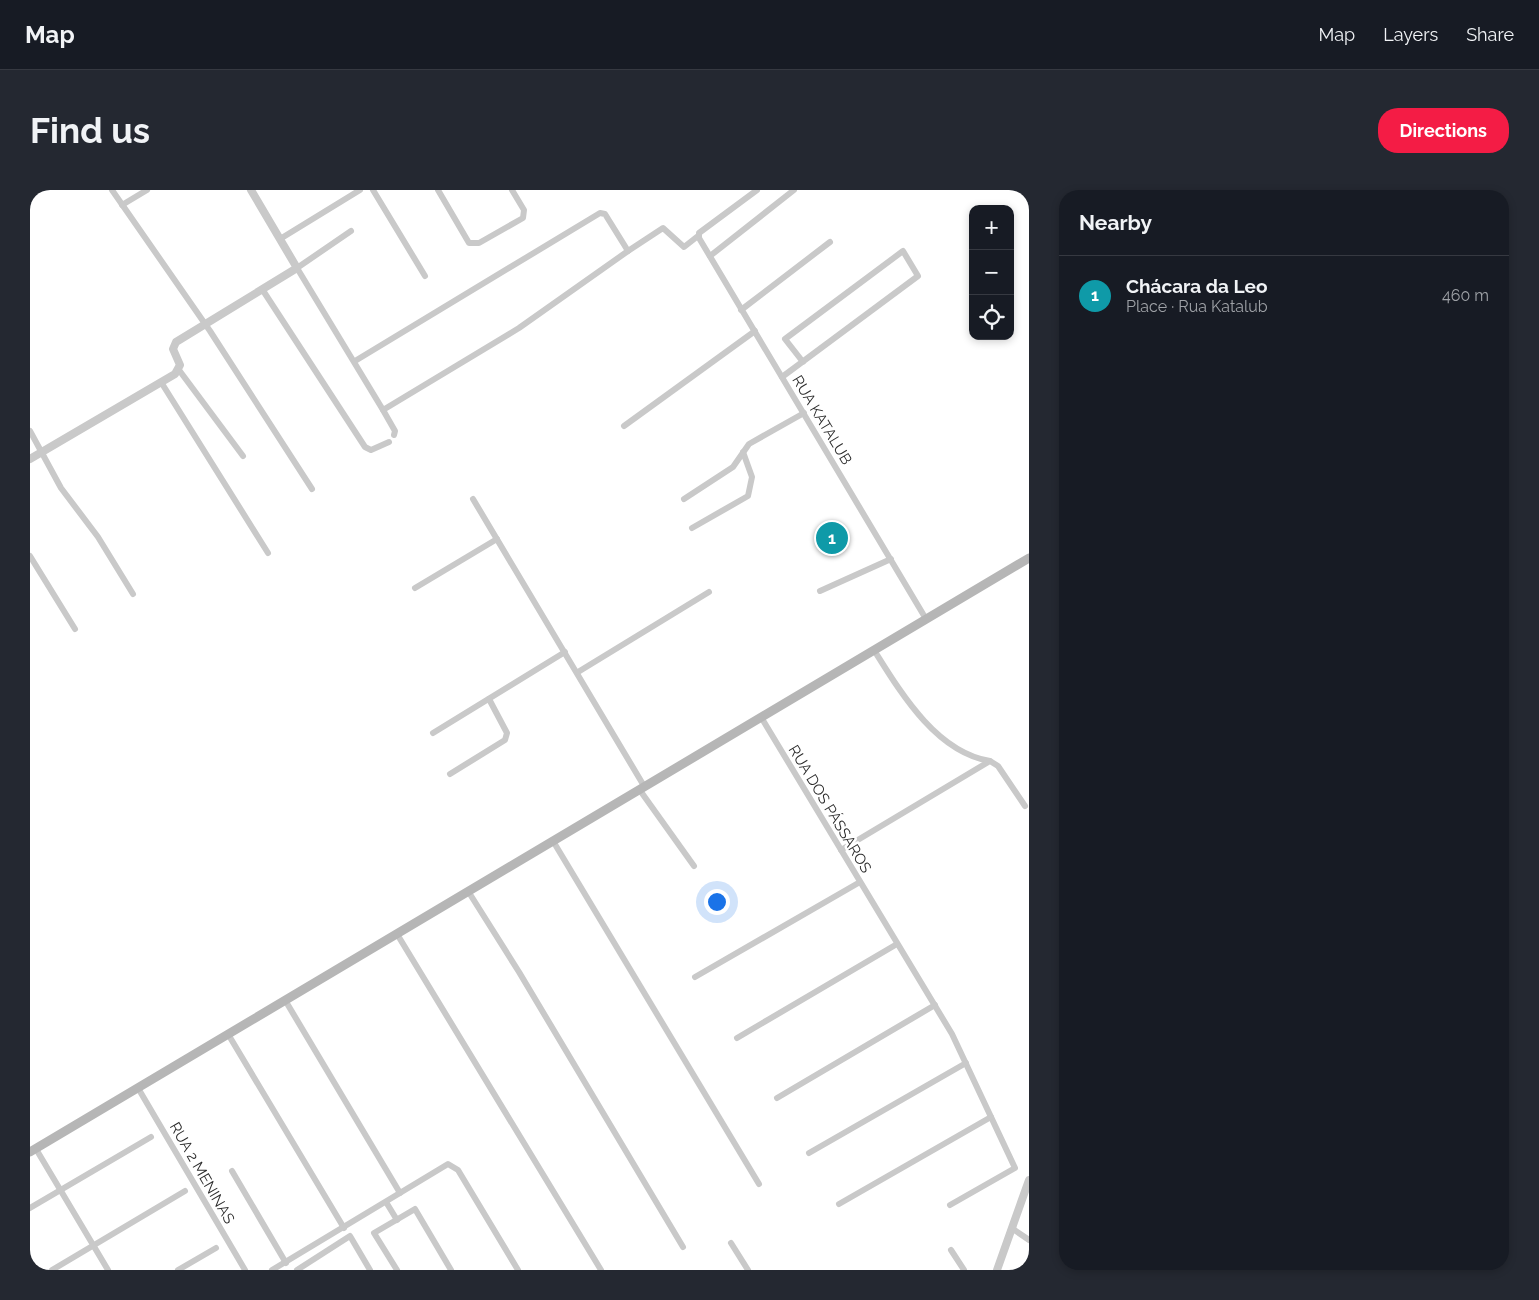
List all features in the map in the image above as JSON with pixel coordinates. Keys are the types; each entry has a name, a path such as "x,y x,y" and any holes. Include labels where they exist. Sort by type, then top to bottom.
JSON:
{"main road":[{"path":"33,1151 1029,558"}],"street":[{"path":"112,190 205,324 312,489"},
{"path":"122,205 147,190"},
{"path":"251,190 355,361 395,431 394,435"},
{"path":"280,239 360,190"},
{"path":"373,190 424,276"},
{"path":"438,190 469,243 472,244 479,243 523,218 524,210 512,190"},
{"path":"383,410 519,328 663,228 684,247 757,190"},
{"path":"710,256 794,190"},
{"path":"355,361 600,213 605,214 628,251"},
{"path":"243,456 179,370 180,364 173,349 174,344 298,268 351,231"},
{"name":"RUA KATALUB","path":"699,234 741,310 926,619"},
{"path":"741,310 830,242"},
{"path":"782,377 803,362 918,276 903,251 785,339 803,362"},
{"path":"262,290 365,447 371,450 389,442"},
{"path":"624,426 755,331"},
{"path":"30,459 179,370"},
{"path":"161,382 268,553"},
{"path":"684,499 733,467 749,444 804,413"},
{"path":"30,431 61,488 98,537 133,594"},
{"path":"692,528 748,496 752,477 743,452"},
{"path":"473,499 578,672 642,788 694,866"},
{"path":"415,588 498,539"},
{"path":"30,556 75,629"},
{"path":"820,591 891,559"},
{"path":"578,672 709,592"},
{"path":"874,650 920,717 958,750 972,757 990,761 998,766 1025,806"},
{"path":"433,733 565,652"},
{"path":"450,774 505,740 507,736 489,699"},
{"name":"RUA DOS PÁSSAROS","path":"761,717 935,1005 966,1063 1015,1168 950,1205"},
{"path":"841,850 990,761"},
{"path":"553,841 759,1184"},
{"path":"695,977 860,882"},
{"path":"468,892 519,972 683,1247"},
{"path":"397,934 601,1270"},
{"path":"737,1038 897,944"},
{"path":"285,1000 400,1193"},
{"path":"776,1098 935,1005"},
{"path":"228,1034 344,1228"},
{"path":"809,1153 966,1063"},
{"name":"RUA 2 MENINAS","path":"138,1088 245,1270"},
{"path":"838,1204 991,1117"},
{"path":"30,1208 151,1137"},
{"path":"33,1151 61,1190 108,1270"},
{"path":"272,1270 446,1165 455,1166 518,1270"},
{"path":"232,1170 288,1262 297,1270 350,1236 370,1270"},
{"path":"997,1270 1029,1180"},
{"path":"52,1270 185,1191"},
{"path":"386,1202 398,1220"},
{"path":"397,1270 374,1233 415,1209 452,1270"},
{"path":"1013,1229 1029,1240"},
{"path":"731,1243 748,1270"},
{"path":"178,1270 216,1248"},
{"path":"951,1250 964,1270"}],"place":[{"name":"Chácara da Leo","path":"832,538"}]}
